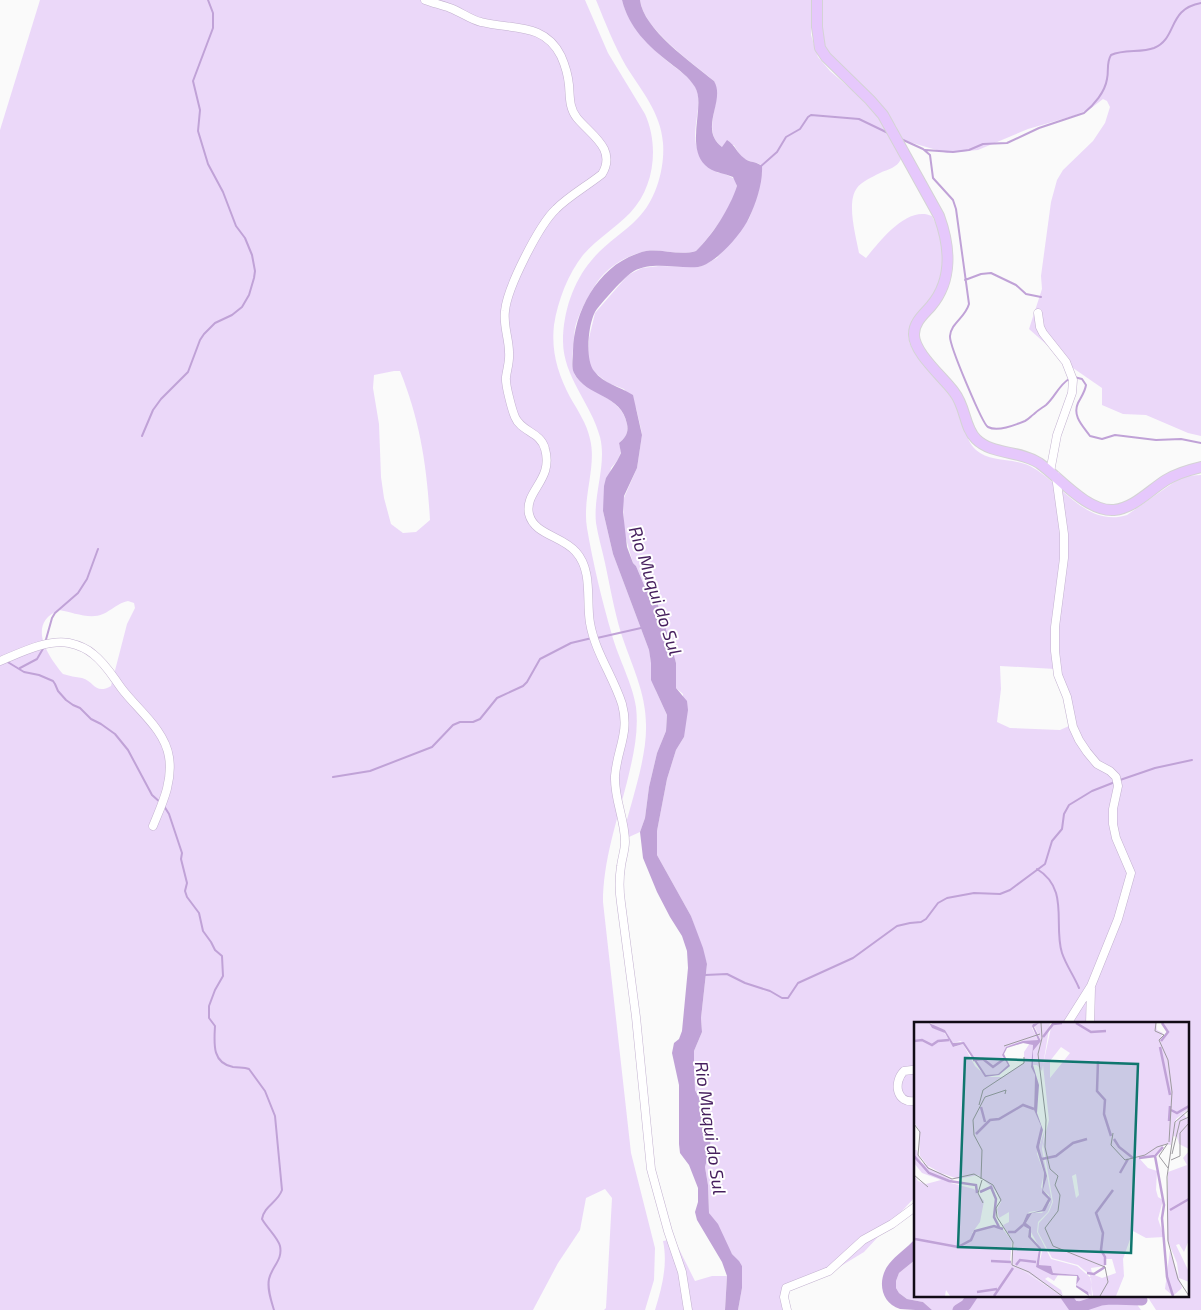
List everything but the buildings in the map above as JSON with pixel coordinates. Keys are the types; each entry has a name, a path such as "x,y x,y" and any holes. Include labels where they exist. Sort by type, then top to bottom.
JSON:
{"main road":[{"path":"818,0 817,27 820,48 826,57 870,100 883,116 935,208 944,230 948,256 945,277 940,292 915,326 914,333 916,344 960,401 970,431 975,438 986,447 1026,456 1053,474 1093,506 1114,510 1138,500 1155,487 1179,473 1201,467"}],"street":[{"path":"425,0 450,8 480,22 526,28 540,33 551,41 557,48 567,73 573,112 592,132 606,153 606,166 602,174 549,216 518,270 504,312 509,350 506,383 516,419 523,428 541,439 546,451 547,463 545,474 529,500 529,514 537,528 569,545 577,552 583,564 587,575 588,610 594,642 621,703 625,717 625,731 615,779 625,843 619,886 636,1017 651,1169 668,1231 682,1272 688,1310"},
{"path":"1038,313 1043,334 1066,362 1073,380 1072,393 1057,434 1053,474 1064,534 1064,558 1056,627 1055,651 1058,675 1067,697 1073,727 1079,740 1097,764 1110,771 1116,777 1118,786 1112,809 1113,824 1116,838 1131,873 1118,919 1091,986 1069,1022"},
{"path":"0,661 36,647 68,643 84,647 105,664 122,690 161,736 169,757 169,784 165,798 152,826"},
{"path":"1090,1022 1091,986"},
{"path":"912,1070 904,1071 901,1074 897,1086 903,1100 914,1101"},
{"path":"787,1310 784,1298 786,1288 829,1271 863,1240 892,1224 914,1208"}],"shaded area":[{"path":"40,0 585,0 608,53 645,114 652,139 653,152 649,178 645,191 638,203 630,213 588,249 573,270 558,306 553,335 555,354 562,380 589,433 592,460 586,505 587,528 608,622 632,690 636,707 635,745 608,856 603,902 631,1153 655,1248 654,1280 645,1310 604,1310 606,1308 612,1198 605,1189 586,1198 580,1230 558,1263 533,1310 0,1310 0,130","holes":["400,371 413,408 427,481 430,520 416,532 403,533 391,524 381,477 379,424 373,388 374,375","128,601 134,603 135,608 127,624 111,686 102,689 82,678 63,674 46,650 43,640 44,623 49,616 59,610 87,616 98,616"]},
{"path":"596,0 622,0 630,20 642,37 693,83 698,93 695,135 698,150 718,173 723,173 735,179 737,187 732,202 714,230 696,251 682,253 646,251 626,258 609,269 592,290 575,328 573,370 583,384 617,406 627,424 626,435 619,443 621,452 611,468 603,511 613,554 649,650 656,691 667,715 666,731 657,753 649,787 645,818 640,832 629,837 623,835 644,751 646,725 644,701 621,633 596,523 596,501 602,458 600,437 596,425 572,378 564,354 563,330 570,298 585,269 602,249 638,218 650,202 661,173 663,143 654,112 626,66"},
{"path":"640,0 812,0 811,35 818,57 876,115 888,130 901,159 895,166 861,184 854,194 852,210 859,253 866,258 886,234 904,220 923,214 932,216 942,245 941,277 933,296 912,322 909,341 917,356 956,405 969,440 976,450 981,454 994,458 1030,466 1086,509 1099,515 1112,517 1127,515 1180,478 1201,475 1201,1310 1156,1310 1148,1298 1188,1298 1188,1022 914,1022 914,1198 864,1252 831,1272 784,1288 790,1310 738,1310 742,1288 742,1266 732,1254 709,1213 705,1167 710,1148 710,1125 706,1111 695,1090 694,1080 694,1051 702,1032 701,1018 707,964 691,916 657,855 657,831 667,779 676,750 684,737 683,694 676,688 676,663 657,602 644,585 633,563 624,532 623,500 637,468 642,435 636,408 624,389 608,383 593,371 588,356 589,338 595,313 628,275 642,268 659,266 700,267 717,258 749,219 758,193 762,166 745,159 734,145 722,147 717,142 712,131 716,98 714,81 670,44 650,22 643,11","holes":["1000,666 1055,669 1073,720 1069,726 1060,730 1010,728 997,722 1001,689"]},
{"path":"821,0 1201,0 1201,436 1188,433 1146,415 1123,414 1102,405 1102,388 1073,368 1029,329 1042,289 1041,276 1051,202 1057,180 1063,170 1093,141 1105,123 1110,107 1107,101 1103,99 1090,109 1073,116 1028,129 978,150 947,153 902,140 896,126 886,114 825,51 820,13"},
{"path":"674,1239 695,1281 712,1276 727,1276 725,1310 655,1310 665,1267 663,1241"},
{"path":"914,1261 914,1298 1132,1298 1141,1310 932,1310 923,1302 907,1299 899,1293 896,1288 896,1281 899,1273"}],"water":[{"path":"622,0 640,0 643,11 659,34 714,81 717,97 712,132 715,140 722,147 727,140 746,160 762,166 760,186 752,212 741,232 728,247 713,260 698,267 649,266 634,271 613,290 595,312 588,342 589,359 594,371 607,382 633,395 642,435 637,468 624,496 623,512 627,547 644,585 657,602 676,663 676,688 687,701 688,710 684,737 676,750 667,779 657,831 657,855 691,916 707,964 701,1018 702,1032 694,1051 695,1090 706,1111 711,1131 710,1148 705,1167 709,1213 718,1224 732,1254 742,1266 742,1288 738,1310 725,1310 727,1276 722,1262 697,1220 695,1212 698,1202 698,1188 689,1165 680,1153 679,1085 672,1053 674,1043 679,1039 682,1031 688,968 687,951 682,936 657,892 643,858 640,832 645,818 649,787 657,753 666,731 667,715 651,680 649,650 613,554 603,511 606,478 621,453 619,443 626,435 627,424 624,414 618,407 580,381 573,371 572,365 574,336 578,321 591,292 600,279 624,259 639,253 653,251 689,253 696,251 720,221 737,186 733,177 711,170 699,157 696,136 698,95 695,87 687,77 640,36 629,19"},
{"path":"914,1240 914,1261 899,1273 896,1288 907,1299 923,1302 932,1310 900,1309 888,1302 882,1290 882,1283 885,1270"}],"waterway":[{"path":"142,436 153,410 161,399 188,372 204,334 215,323 232,315 242,307 249,295 254,278 255,271 252,255 245,238 236,226 223,192 208,164 198,131 200,110 193,81 213,28 213,13 208,0"},
{"path":"925,150 953,152 969,150 983,144 1007,143 1039,128 1084,113 1104,89 1111,55 1154,48 1167,38 1183,11 1190,6 1201,3"},
{"path":"760,167 777,152 786,137 800,129 811,115 859,119 888,133"},
{"path":"901,139 923,149 930,155 933,178 953,200 956,209 969,304 953,327 950,336 960,368 985,423 988,427 997,429 1025,421 1046,405 1062,384 1069,379"},
{"path":"965,280 981,274 991,273 1016,285 1026,294 1041,297"},
{"path":"1074,377 1082,379 1086,385 1076,412 1079,421 1090,436 1102,439 1115,435 1156,440 1181,439 1201,443"},
{"path":"45,643 52,618 55,613 78,593 87,579 98,549"},
{"path":"597,638 641,628"},
{"path":"333,777 370,771 432,747 453,725 480,719 497,698 523,686 540,659 571,643 592,638"},
{"path":"20,668 37,659 44,647"},
{"path":"6,661 24,672 39,675 53,681 58,691 66,700 115,734 128,750 152,795 161,803"},
{"path":"1120,780 1155,768 1192,760"},
{"path":"705,975 727,974 745,983 770,991 782,998 788,998 798,983 853,958 897,926 921,922 926,919 938,903 947,898 974,893 1000,894 1010,890 1045,864 1052,841 1062,829 1064,814 1069,805 1092,791 1115,782"},
{"path":"164,806 169,814 182,853 181,859 187,883 185,891 187,897 199,913 203,931 215,950 222,956 223,976 209,1006 209,1018 215,1026 216,1052 221,1061 226,1065 249,1069 265,1091 275,1116 282,1190 265,1211 262,1219 277,1240 281,1251 269,1279 274,1310"},
{"path":"1037,869 1047,877 1054,887 1057,897 1062,953 1079,988"},
{"name":"Rio Muqui do Sul","path":"958,1310 966,1305 971,1298"},
{"name":"Rio Muqui do Sul","path":"1067,1298 1073,1306 1080,1307 1101,1300 1142,1300"}]}
